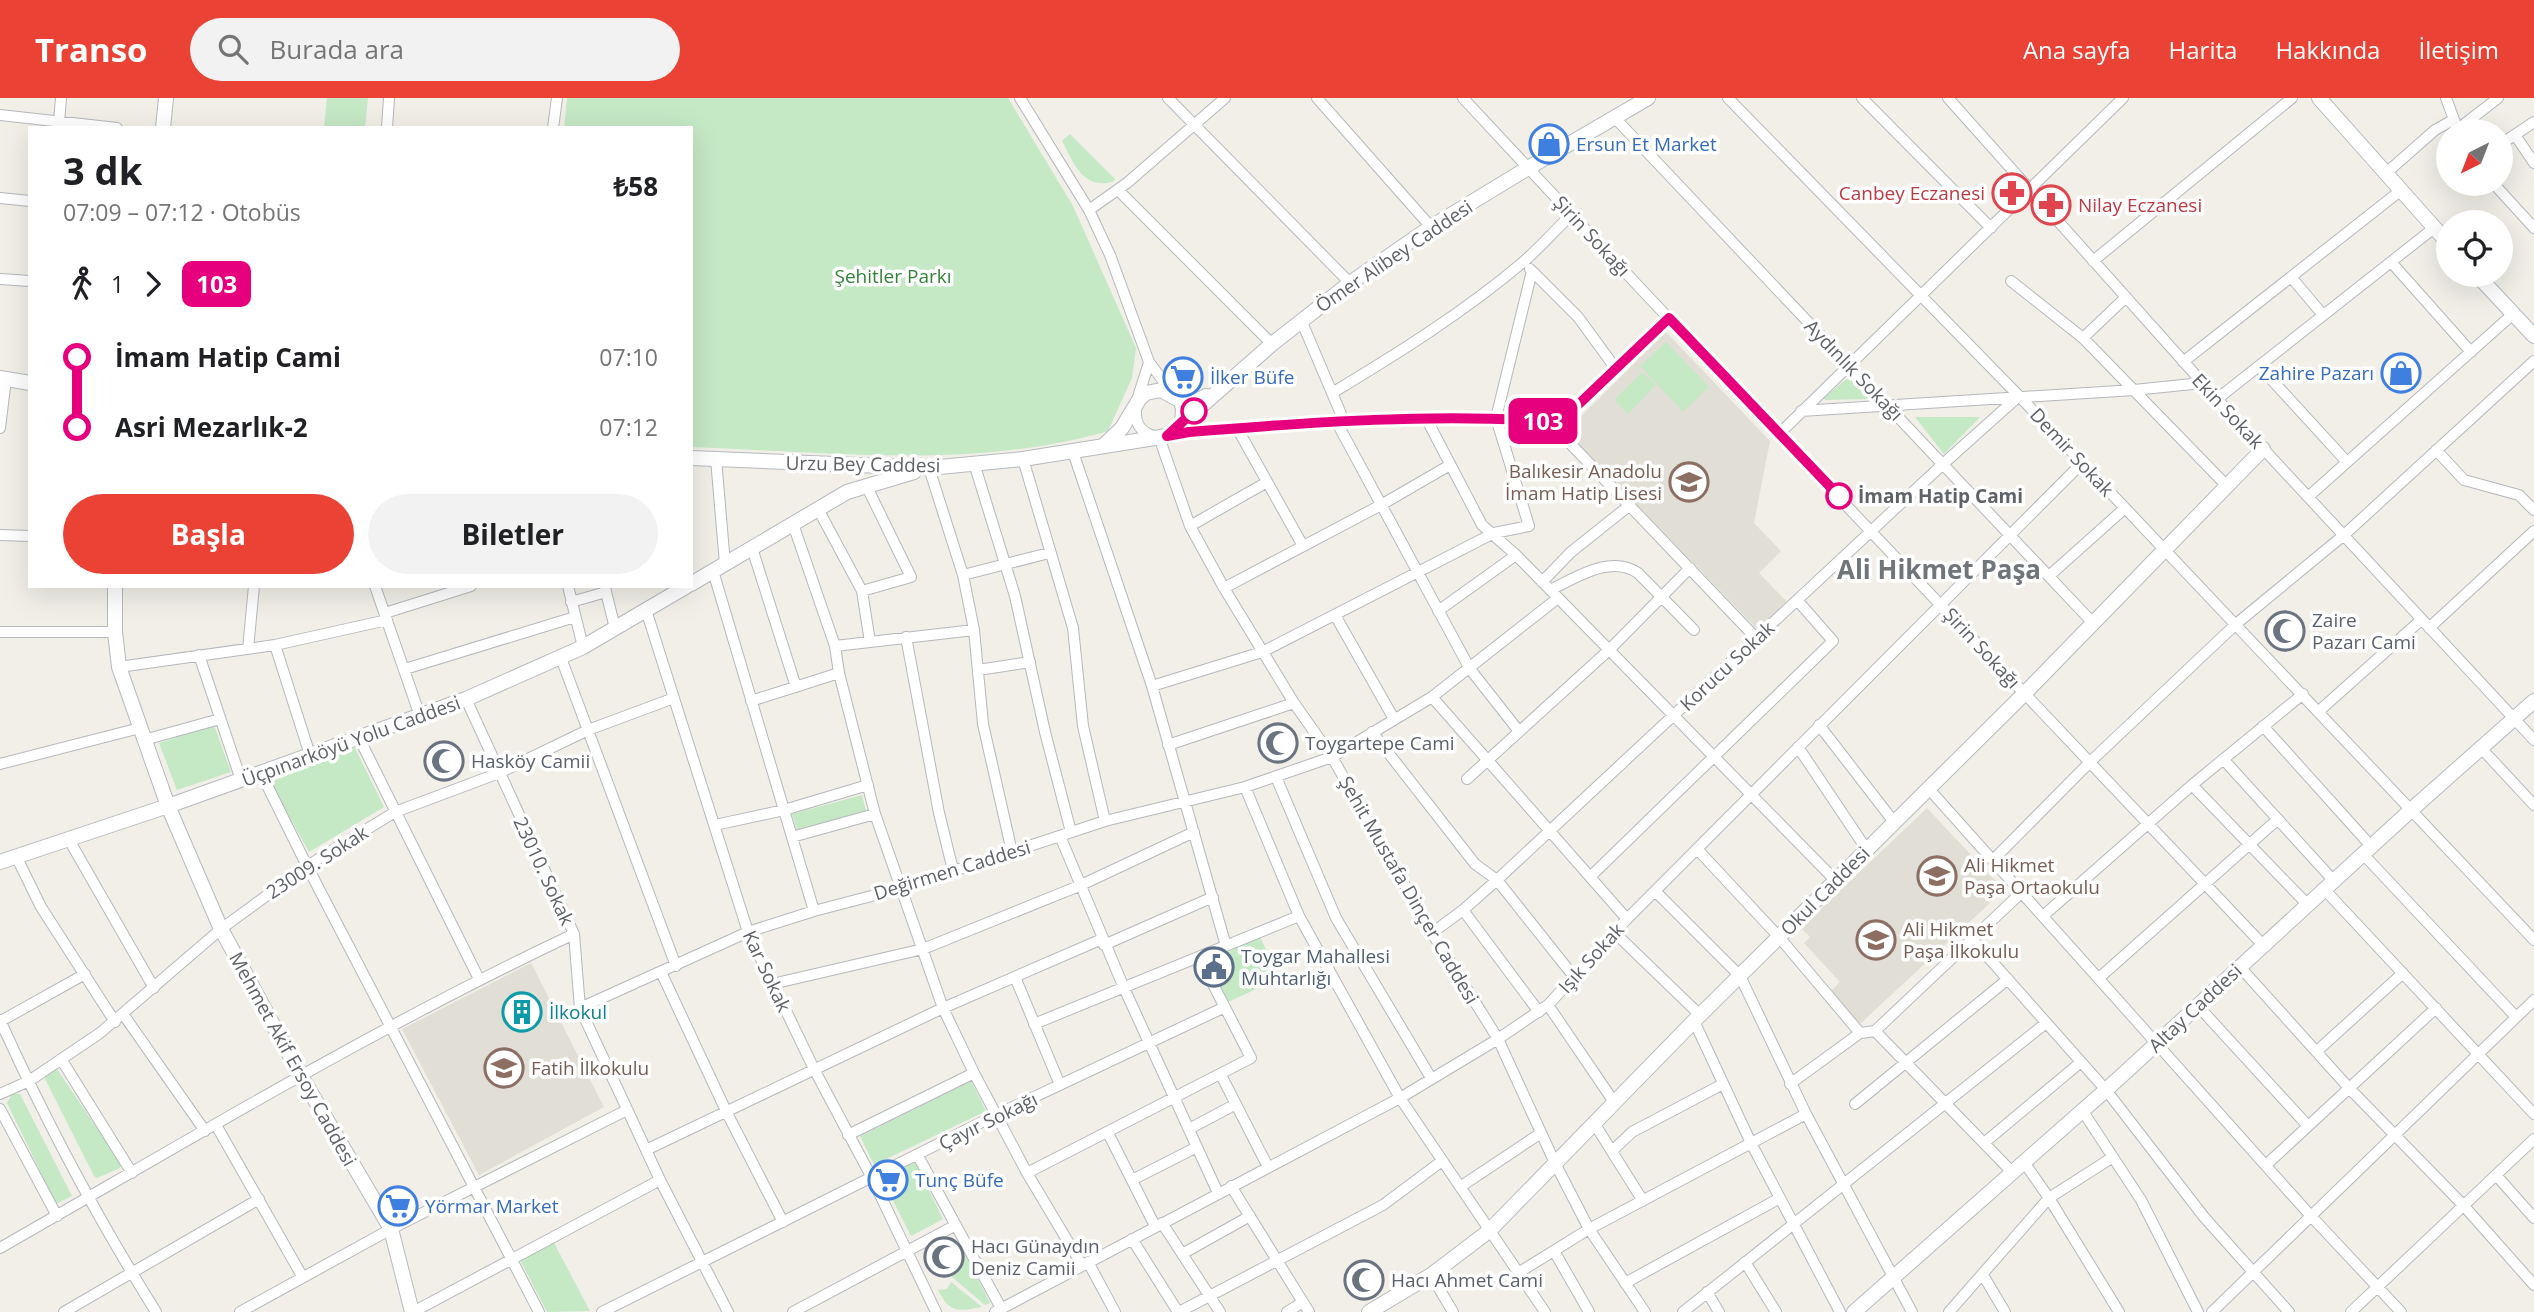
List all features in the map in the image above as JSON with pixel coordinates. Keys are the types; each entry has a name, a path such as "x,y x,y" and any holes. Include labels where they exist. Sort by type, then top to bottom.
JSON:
{"main road":[{"path":"163,126 166,98"},
{"name":"Ömer Alibey Caddesi","path":"1163,436 1174,431 1272,344 1350,283 1431,227 1615,117 1628,102 1648,98"},
{"path":"2321,99 2434,228"},
{"path":"2488,287 2534,336"},
{"path":"3,379 28,383"},
{"path":"1102,447 1122,428 1140,398 1153,391 1161,390 1183,402 1192,402 1215,393"},
{"name":"Urzu Bey Caddesi","path":"693,458 929,468 1023,459 1163,436"},
{"name":"Okul Caddesi","path":"1369,1312 1432,1275 1489,1231 1697,1018 2025,693 2263,449"},
{"name":"Üçpınarköyü Yolu Caddesi","path":"693,583 847,492 929,468"},
{"name":"Mehmet Akif Ersoy Caddesi","path":"115,588 115,632 119,667 168,806 221,929 301,1076 391,1229 412,1312"},
{"name":"Üçpınarköyü Yolu Caddesi","path":"0,862 168,806 466,699 583,647 646,610 669,592"},
{"name":"Altay Caddesi","path":"1854,1312 2106,1090 2307,904 2534,701"}],"street":[{"path":"59,121 61,98"},
{"path":"387,126 389,98"},
{"path":"553,126 556,98"},
{"path":"1020,98 1089,210 1111,255 1149,362 1181,410 1180,423"},
{"path":"1168,98 1350,283"},
{"path":"1089,210 1118,190 1225,98"},
{"path":"1317,98 1431,227"},
{"name":"Şirin Sokağı","path":"1463,98 2263,945"},
{"name":"Demir Sokak","path":"1728,98 2019,396 2534,940"},
{"path":"1862,98 1991,228"},
{"path":"1779,434 2123,98"},
{"path":"2093,261 2292,98"},
{"path":"2446,98 2454,119"},
{"path":"2468,119 2498,98"},
{"name":"Ekin Sokak","path":"1954,100 2029,190 2202,383 2534,740"},
{"path":"0,115 100,126"},
{"name":"Aydınlık Sokağı","path":"1615,117 2093,623"},
{"path":"2534,122 2515,135 2534,163"},
{"path":"2385,174 2436,130"},
{"path":"1118,190 1272,344"},
{"path":"2183,362 2400,191"},
{"path":"2505,196 2534,228"},
{"path":"0,198 28,201"},
{"path":"1332,393 1402,349 1523,262 1572,214"},
{"path":"2217,399 2434,228"},
{"path":"1523,262 1578,317 1616,369"},
{"path":"2391,262 2471,352"},
{"path":"1152,686 1262,652 1494,533 1529,526 1496,418 1532,271"},
{"path":"2291,277 2323,315"},
{"path":"0,279 28,281"},
{"path":"2011,281 2083,338 2227,486"},
{"path":"2083,338 2126,297"},
{"path":"2308,497 2513,314"},
{"path":"1149,362 1136,405 1135,419 1144,433 1163,436 1340,421 1496,418 1560,422 1669,318"},
{"path":"1301,320 1332,393 1340,421 1381,505 1470,669 1518,730"},
{"path":"1993,860 2090,762 2236,624 2344,536 2534,361"},
{"path":"2259,366 2347,462"},
{"path":"0,428 3,379"},
{"path":"1801,411 2134,390 2202,383"},
{"name":"Korucu Sokak","path":"1432,933 1497,880 2019,396"},
{"path":"1427,420 1482,525 1516,555 1836,881"},
{"path":"1560,422 1563,436 1756,638"},
{"path":"1237,428 1303,546"},
{"name":"Şehit Mustafa Dinçer Caddesi","path":"1163,436 1190,526 1224,588 1294,703 1332,757 1432,933 1498,1040 1589,1229 1645,1312"},
{"path":"2436,450 2464,480 2519,495 2534,510"},
{"path":"1073,452 1152,686 1226,946"},
{"path":"716,459 719,568 751,701 814,911"},
{"path":"1023,459 1073,628 1083,726 1105,821"},
{"path":"974,463 1006,564 1030,663 1065,834 1079,886 1218,1193"},
{"name":"Işık Sokak","path":"998,1310 1400,1098 1498,1040 1543,1009 1575,978 1627,919 2082,463"},
{"path":"1224,588 1381,505 1450,465"},
{"path":"929,468 962,575 974,630 983,724 1012,852"},
{"path":"1190,526 1267,482"},
{"path":"862,591 911,577 866,485"},
{"path":"1550,590 1571,552 1630,505"},
{"path":"2049,576 2125,508"},
{"path":"817,509 862,591 870,642"},
{"path":"793,524 835,646 839,673 875,814 943,1008 1027,1173 1115,1312"},
{"path":"2319,711 2534,531"},
{"path":"0,535 28,536"},
{"path":"752,548 796,687"},
{"path":"962,575 1049,553"},
{"path":"1438,611 1516,555"},
{"path":"1550,590 1612,565 1635,571 1694,630"},
{"path":"1467,779 1609,650 1690,568"},
{"path":"248,649 254,588"},
{"path":"376,588 420,716"},
{"path":"119,667 275,645 386,617 466,588"},
{"path":"568,588 583,647"},
{"path":"571,601 606,589 615,628"},
{"name":"Değirmen Caddesi","path":"580,1008 748,932 902,887 1105,821 1276,778 1332,757 1432,697 1470,669 1550,590"},
{"path":"1590,877 1833,641 1797,600"},
{"name":"Kar Sokak","path":"646,610 748,932 936,1312"},
{"path":"1335,615 1394,719"},
{"path":"405,669 575,617"},
{"path":"835,646 974,630"},
{"path":"0,632 115,632"},
{"path":"906,638 939,813 953,870"},
{"path":"275,645 310,755"},
{"path":"199,654 241,780"},
{"path":"561,658 676,966"},
{"path":"978,670 1030,663"},
{"path":"751,701 839,673"},
{"path":"2043,916 2192,785 2303,694"},
{"path":"1432,697 1627,919"},
{"name":"23009. Sokak","path":"0,1094 29,1080 119,1018 221,929 307,866 396,812 499,772 588,730 674,698"},
{"name":"23010. Sokak","path":"466,699 574,934 580,1008 660,1180 728,1312"},
{"path":"1168,745 1294,703"},
{"path":"0,764 220,719"},
{"path":"1819,725 1894,822"},
{"path":"2263,726 2367,850 2516,1017"},
{"path":"1373,732 1475,864 1497,880 1575,978"},
{"path":"359,738 479,979"},
{"path":"1798,747 1867,850"},
{"path":"2481,748 2534,805"},
{"path":"2223,759 2277,819 2403,973 2534,1114"},
{"path":"261,773 389,1026 539,1312"},
{"path":"1276,778 1336,918 1431,1078"},
{"path":"715,825 784,810 868,785"},
{"path":"2192,785 2307,904"},
{"path":"1245,787 1299,916 1400,1098 1545,1312"},
{"path":"1929,789 2401,1312"},
{"path":"792,837 875,814"},
{"path":"2099,978 2277,819"},
{"path":"772,984 923,949 1079,886 1194,832"},
{"path":"68,838 154,988"},
{"path":"1698,850 1779,937 1860,1034"},
{"path":"16,856 41,907 85,974 205,1131"},
{"path":"1656,892 1740,976 1805,1114 1912,1312"},
{"path":"1790,1084 1860,1034 1875,1031 2022,892"},
{"path":"646,1150 943,1008 1015,976 1213,897"},
{"path":"1463,910 1614,1102"},
{"path":"1034,1024 1299,916"},
{"path":"1615,933 1697,1018 1723,1084 1751,1143 1840,1312"},
{"path":"0,1248 389,1026 574,934"},
{"path":"1972,939 2106,1090 2204,1217 2289,1312"},
{"path":"1027,1173 1251,1058 1199,957"},
{"path":"2240,967 2349,1088 2463,1206 2534,1285"},
{"path":"661,972 783,1222"},
{"path":"2317,1051 2403,973"},
{"path":"85,974 0,1020 90,1197 156,1312"},
{"path":"1015,976 1060,1085"},
{"path":"1855,1104 2008,979"},
{"path":"2212,1312 2534,1000"},
{"path":"2198,1006 2308,1126"},
{"name":"Çayır Sokağı","path":"602,1312 996,1115 1225,1007"},
{"path":"2266,1165 2435,1008"},
{"path":"1683,1312 2046,1023"},
{"path":"1875,1031 2011,1171"},
{"path":"61,1059 132,1173"},
{"path":"1984,1143 2081,1062"},
{"path":"848,1135 974,1073"},
{"path":"1221,1075 1268,1167"},
{"path":"1612,1151 1632,1132 1723,1084"},
{"path":"1189,1129 1236,1104"},
{"path":"0,1109 57,1216"},
{"path":"240,1312 391,1229 627,1110"},
{"path":"2082,1110 2141,1200 2199,1312"},
{"path":"1518,1273 1589,1229 1805,1114"},
{"path":"1594,1123 1643,1201"},
{"path":"216,1125 302,1276"},
{"path":"1108,1133 1159,1225 1182,1254 1220,1312"},
{"path":"1460,1187 1541,1133"},
{"path":"2351,1312 2496,1175 2532,1145"},
{"path":"1132,1180 1197,1147"},
{"path":"918,1156 998,1310"},
{"path":"1949,1312 2049,1198 2113,1157"},
{"path":"1132,1238 1178,1312 1383,1205 1442,1161"},
{"path":"2023,1161 2119,1312"},
{"path":"2496,1175 2534,1218"},
{"path":"412,1312 660,1180"},
{"path":"1231,1186 1306,1307 1287,1312"},
{"path":"1625,1283 1780,1198"},
{"path":"64,1312 259,1199"},
{"path":"1182,1254 1250,1216"},
{"path":"793,1312 956,1225"},
{"path":"1554,1251 1589,1312"},
{"path":"1745,1262 1776,1312"},
{"path":"1432,1275 1453,1312"},
{"path":"1983,1275 2005,1312"},
{"path":"1707,1292 1719,1312"}],"shaded area":[{"name":"Balıkesir Anadolu İmam Hatip Lisesi","path":"1666,332 1770,441 1754,523 1781,551 1759,573 1787,602 1757,629 1566,431"},
{"path":"1927,808 2004,890 1860,1024 1830,992 1840,982 1804,943 1810,937 1801,928"},
{"name":"Fatih İlkokulu","path":"531,963 604,1107 479,1175 402,1029"}],"green space":[{"path":"327,98 368,98 365,126 324,126"},
{"name":"Şehitler Parkı","path":"567,98 1008,98 1073,206 1136,348 1132,378 1108,431 1006,451 954,455 901,456 693,447 693,126 564,126"},
{"path":"1070,134 1115,179 1112,182 1093,182 1080,172 1062,141"},
{"path":"1666,342 1709,387 1683,412 1640,366"},
{"path":"1642,372 1656,385 1628,414 1614,400"},
{"path":"1851,375 1870,399 1825,400 1824,398"},
{"path":"1915,417 1980,417 1944,454"},
{"path":"214,725 231,772 177,790 159,743"},
{"path":"355,748 384,807 309,852 270,782"},
{"path":"862,795 866,811 797,830 792,814"},
{"path":"1260,937 1280,978 1226,1003 1207,962"},
{"path":"57,1069 121,1164 120,1168 97,1178 94,1176 45,1079 46,1074"},
{"path":"971,1081 986,1111 874,1165 860,1136"},
{"path":"12,1094 20,1094 72,1196 56,1204 7,1103"},
{"path":"915,1162 943,1219 911,1236 882,1179"},
{"path":"554,1243 590,1311 547,1312 520,1260"},
{"path":"963,1250 990,1303 985,1305 952,1277"},
{"path":"951,1282 982,1307 960,1310 946,1303 938,1290 947,1289"}],"bus line":[{"name":"103","path":"1194,411 1167,436 1336,421 1496,418 1560,422 1669,318 1839,496"}],"place":[{"name":"Ersun Et Market","path":"1549,144"},
{"name":"Canbey Eczanesi","path":"2012,193"},
{"name":"Nilay Eczanesi","path":"2051,205"},
{"name":"Zahire Pazarı","path":"2401,373"},
{"name":"İlker Büfe","path":"1183,377"},
{"name":"Balıkesir Anadolu İmam Hatip Lisesi","path":"1689,482"},
{"name":"İmam Hatip Cami","path":"1839,496"},
{"name":"Zaire Pazarı Cami","path":"2285,631"},
{"name":"Toygartepe Cami","path":"1278,743"},
{"name":"Hasköy Camii","path":"444,761"},
{"name":"Ali Hikmet Paşa Ortaokulu","path":"1937,876"},
{"name":"Ali Hikmet Paşa İlkokulu","path":"1876,940"},
{"name":"Toygar Mahallesi Muhtarlığı","path":"1214,967"},
{"name":"İlkokul","path":"522,1012"},
{"name":"Fatih İlkokulu","path":"504,1068"},
{"name":"Tunç Büfe","path":"888,1180"},
{"name":"Yörmar Market","path":"398,1206"},
{"name":"Hacı Günaydın Deniz Camii","path":"944,1257"},
{"name":"Hacı Ahmet Cami","path":"1364,1280"}],"district":[{"name":"Ali Hikmet Paşa","path":"1939,570"}]}
